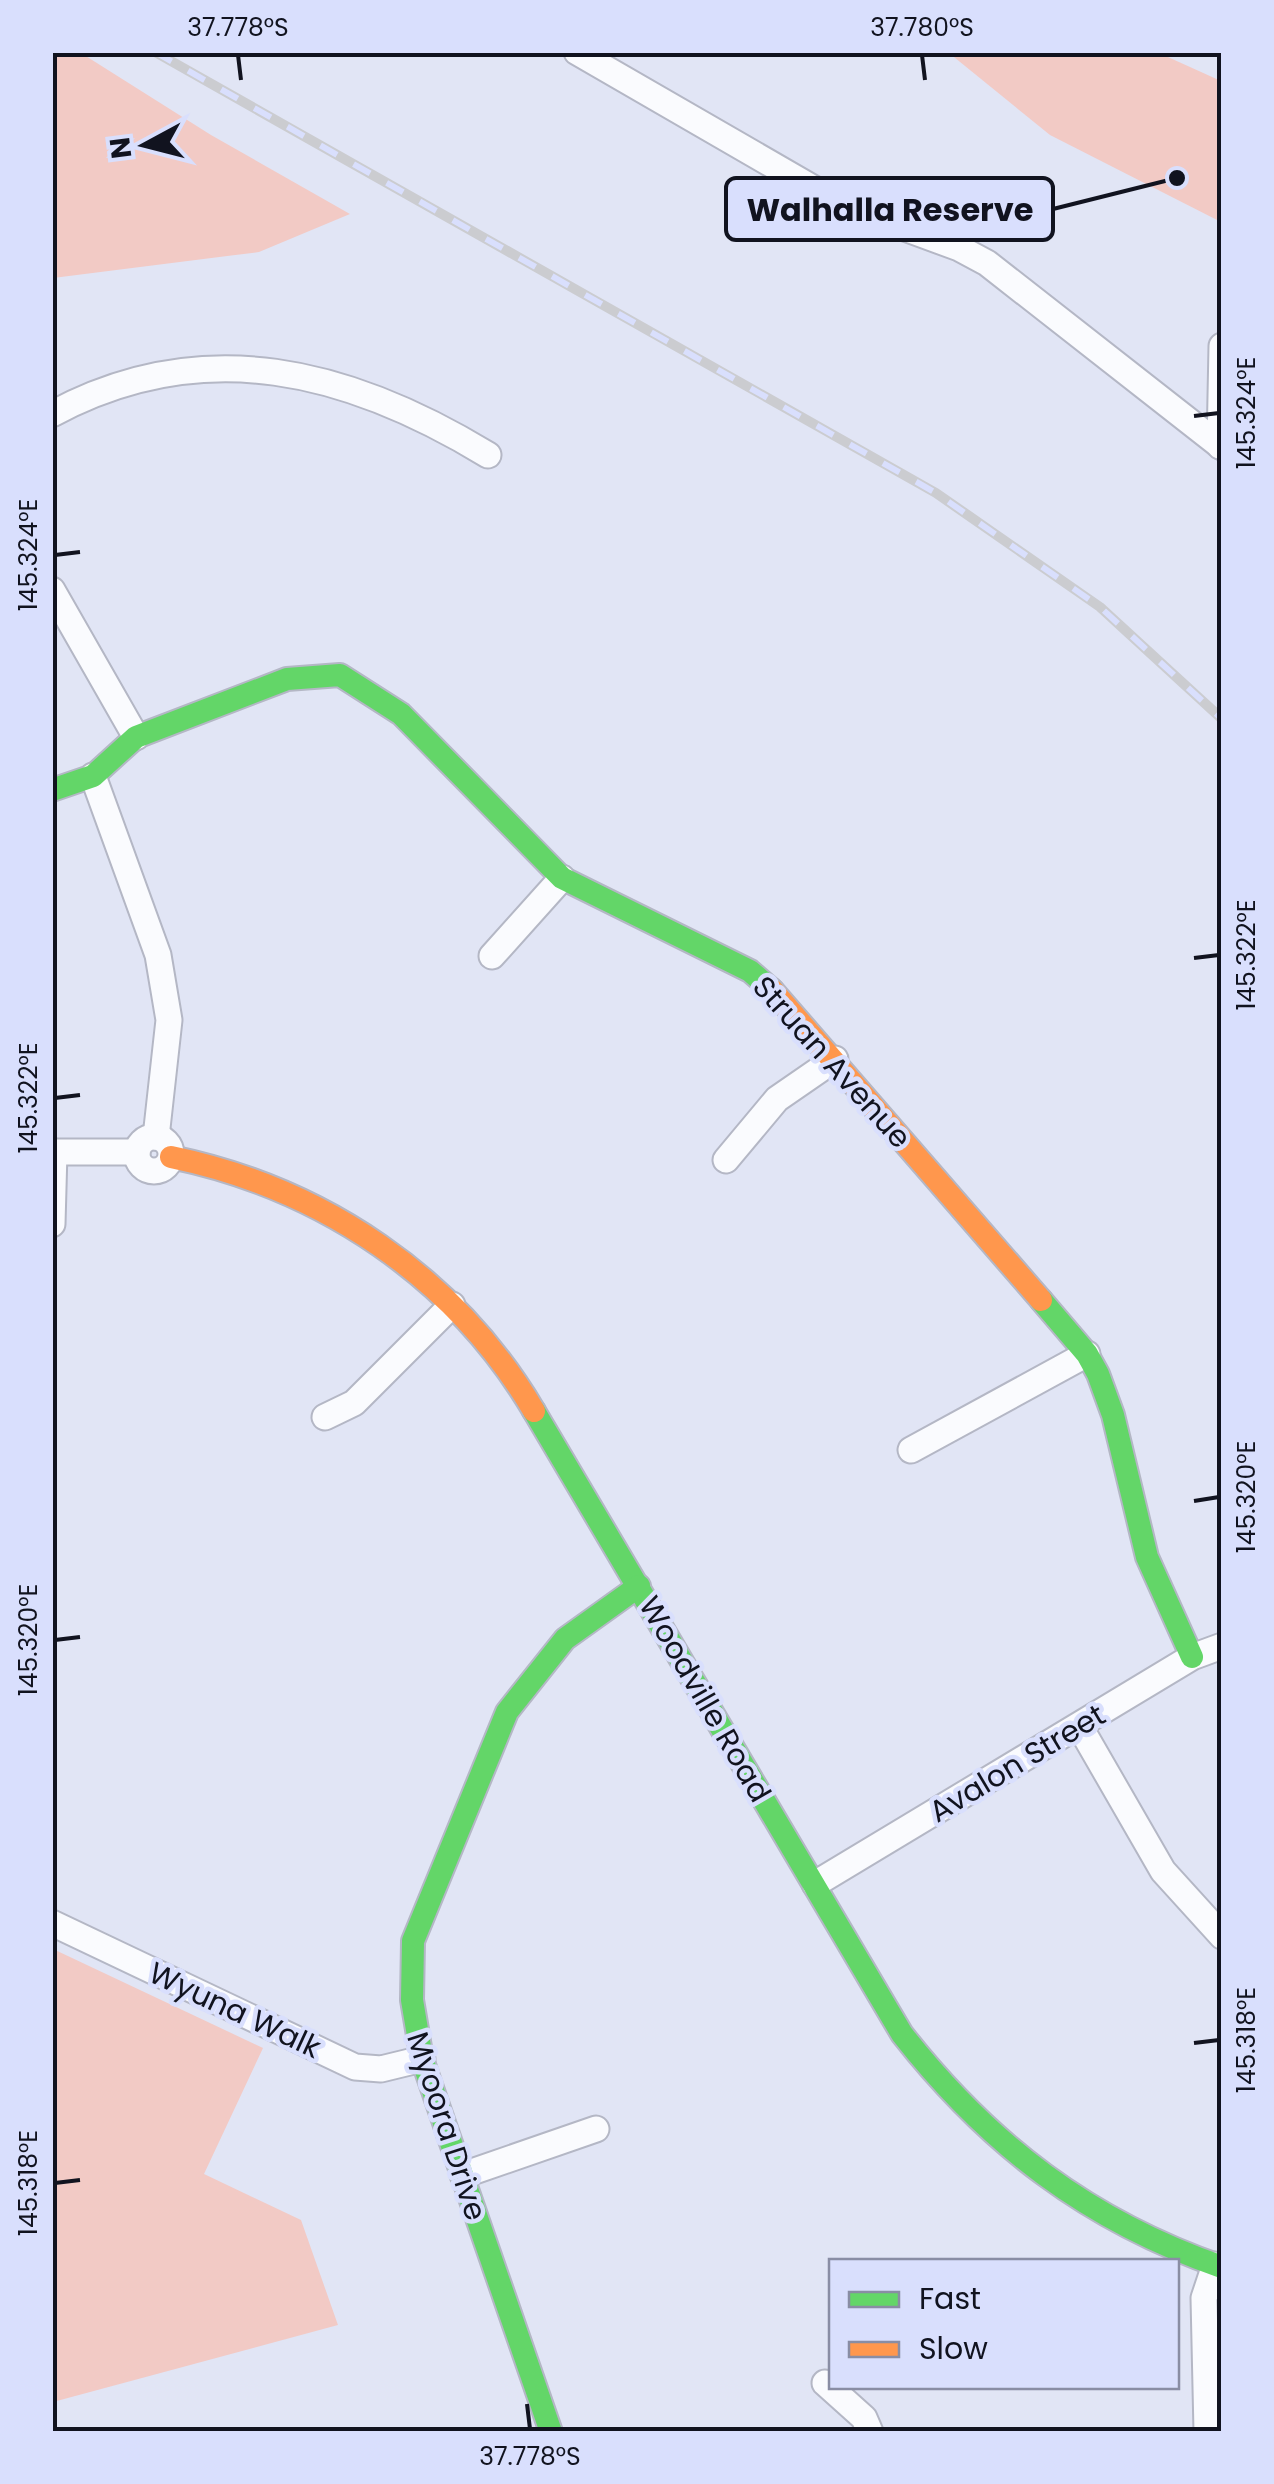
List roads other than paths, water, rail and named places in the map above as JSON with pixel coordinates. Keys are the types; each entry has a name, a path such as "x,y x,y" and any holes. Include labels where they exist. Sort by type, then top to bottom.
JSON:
{"street":[{"path":"577,52 842,205 959,248 987,263 1221,446"},
{"path":"1221,446 1222,346"},
{"path":"52,414 121,384 186,370 236,368 317,377 375,395 430,420 488,455"},
{"path":"52,590 136,737"},
{"name":"Struan Avenue","path":"52,790 93,776 136,737 288,679 340,675 401,714 562,878 750,972 782,998 1087,1354 1108,1388 1136,1522 1157,1588 1192,1657"},
{"path":"93,776 158,956 169,1020 155,1149"},
{"path":"492,956 562,878"},
{"path":"726,1160 777,1099 835,1059"},
{"name":"Woodville Road","path":"53,1152 155,1149 244,1174 321,1209 391,1253 452,1305 522,1390 902,2034 940,2086 992,2139 1064,2195 1113,2223 1218,2266"},
{"path":"52,1224 53,1152"},
{"path":"325,1417 354,1404 452,1305"},
{"path":"911,1450 1087,1354"},
{"name":"Myoora Drive","path":"551,2432 422,2059 411,2017 412,1941 506,1712 564,1640 639,1586"},
{"name":"Avalon Street","path":"815,1884 1192,1657 1222,1646"},
{"path":"1080,1727 1163,1871 1222,1936"},
{"name":"Wyuna Walk","path":"52,1924 355,2067 380,2069 422,2059"},
{"path":"463,2175 596,2129"},
{"path":"1207,2432 1204,2298 1218,2266"},
{"path":"825,2383 829,2387"},
{"path":"832,2389 864,2418 870,2432"}],"railway":[{"path":"155,52 936,493 1100,607 1222,719"}],"place":[{"name":"Walhalla Reserve","path":"1177,178"}]}
